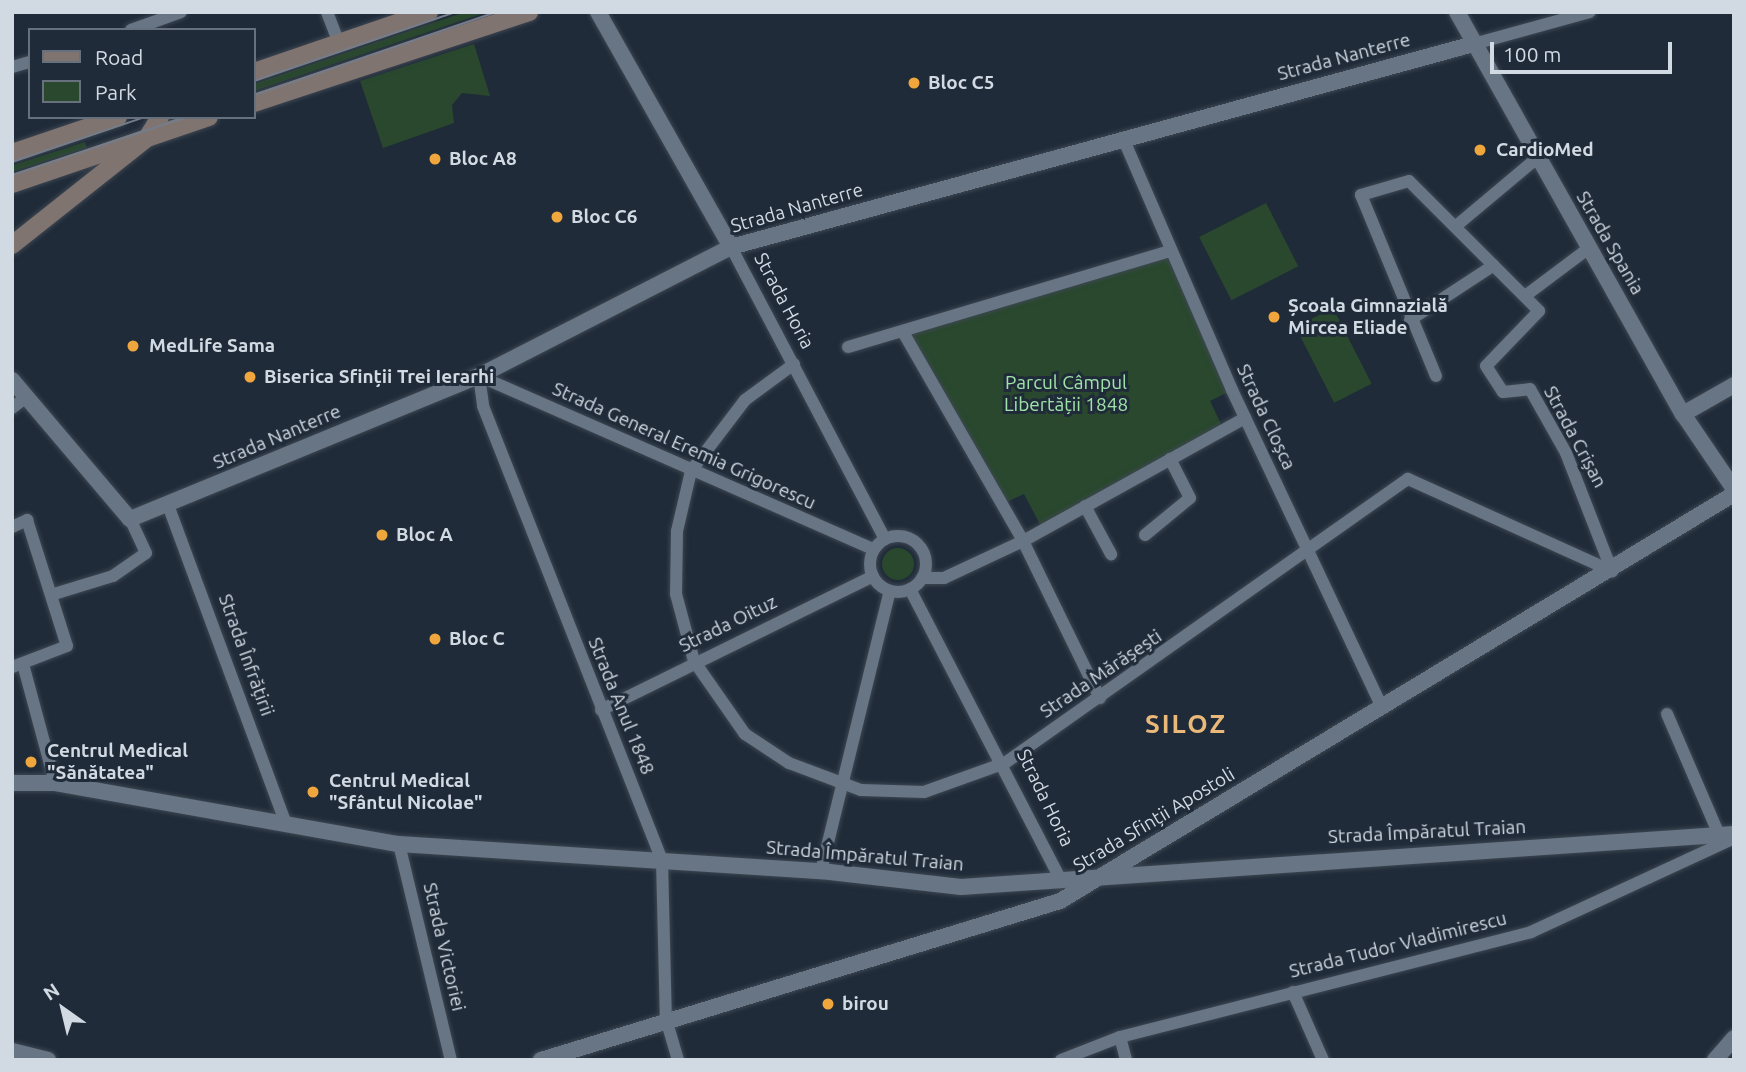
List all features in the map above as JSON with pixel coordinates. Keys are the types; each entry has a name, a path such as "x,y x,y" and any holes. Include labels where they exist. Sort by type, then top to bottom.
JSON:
{"main road":[{"path":"256,71 429,12"},
{"path":"256,102 529,12"},
{"path":"13,150 112,119"},
{"path":"12,245 147,138 159,119"},
{"path":"12,184 203,119"},
{"path":"91,126 101,154"},
{"path":"55,170 68,180 73,198"}],"street":[{"path":"141,28 181,12"},
{"path":"327,12 338,44"},
{"name":"Strada Horia","path":"598,12 731,247 885,539"},
{"name":"Strada Spania","path":"1457,12 1470,45 1683,414 1734,491"},
{"path":"1470,45 1590,12"},
{"name":"Strada Nanterre","path":"130,519 479,376 731,247 1470,45"},
{"name":"Strada Cloșca","path":"1124,138 1170,251 1245,418 1382,708"},
{"path":"1457,226 1537,158"},
{"path":"1436,376 1410,320 1361,195 1409,181 1525,296 1589,248"},
{"path":"848,347 1170,251"},
{"path":"1410,320 1494,265"},
{"name":"Strada Crișan","path":"1525,296 1539,311 1486,366 1503,392 1530,389 1571,464 1612,571"},
{"path":"903,332 1023,541 1100,698"},
{"path":"691,471 745,400 794,364"},
{"name":"Strada General Eremia Grigorescu","path":"479,376 874,550"},
{"name":"Strada Anul 1848","path":"479,376 483,406 662,860 666,1019 678,1060"},
{"path":"12,380 130,519 146,553 113,576 54,594"},
{"path":"1683,414 1734,385"},
{"path":"12,408 26,397"},
{"path":"922,578 944,578 1023,541 1245,418"},
{"path":"1144,535 1190,498 1170,459"},
{"name":"Strada Mărășești","path":"691,471 676,565 682,628 694,661 745,734 789,763 842,785 924,792 1005,764 1307,553 1398,484 1417,481 1612,571"},
{"name":"Strada Sfinții Apostoli","path":"541,1060 666,1019 1060,901 1612,571 1734,491"},
{"name":"Strada Înfrățirii","path":"168,505 284,819"},
{"path":"1085,506 1111,554"},
{"path":"12,527 27,520 54,594 67,646 18,666 55,783"},
{"path":"903,537 918,545 925,561 922,578 910,589 890,591 873,576 874,550 885,539 903,537"},
{"name":"Strada Oituz","path":"601,710 694,661 873,576"},
{"name":"Strada Horia","path":"910,589 1005,764 1060,878"},
{"path":"821,871 890,591"},
{"path":"1667,714 1729,836"},
{"name":"Strada Împăratul Traian","path":"12,783 55,783 284,819 399,844 821,871 961,887 1106,873 1729,836"},
{"name":"Strada Tudor Vladimirescu","path":"1061,1060 1120,1037 1531,932 1729,836"},
{"name":"Strada Victoriei","path":"399,844 451,1060"},
{"path":"1293,992 1322,1060"},
{"path":"1120,1037 1126,1060"},
{"path":"1715,1060 1734,1038"},
{"path":"12,1051 48,1060"}],"green space":[{"path":"465,12 487,12 256,90 256,83"},
{"path":"474,44 490,96 462,93 452,105 454,123 383,148 360,81"},
{"path":"85,142 87,148 14,172 12,166"},
{"path":"1266,203 1298,266 1231,300 1199,237"},
{"name":"Parcul Câmpul Libertății 1848","path":"1170,251 1232,390 1210,401 1224,430 1043,530 1024,494 1002,504 903,332"},
{"path":"1333,308 1372,384 1334,403 1296,327"},
{"path":"898,548 909,553 914,564 909,575 898,580 887,575 882,564 887,553"}],"tram line":[{"path":"256,80 456,12"},
{"path":"256,94 497,12"},
{"path":"12,162 139,119"},
{"path":"12,175 180,119"}],"place":[{"name":"Bloc C5","path":"914,83"},
{"name":"CardioMed","path":"1480,150"},
{"name":"Bloc A8","path":"435,159"},
{"name":"Bloc C6","path":"557,217"},
{"name":"Școala Gimnazială Mircea Eliade","path":"1274,317"},
{"name":"MedLife Sama","path":"133,346"},
{"name":"Biserica Sfinții Trei Ierarhi","path":"250,377"},
{"name":"Bloc A","path":"382,535"},
{"name":"Bloc C","path":"435,639"},
{"name":"Centrul Medical \"Sănătatea\"","path":"31,762"},
{"name":"Centrul Medical \"Sfântul Nicolae\"","path":"313,792"},
{"name":"birou","path":"828,1004"}],"district":[{"name":"SILOZ","path":"1186,724"}]}
